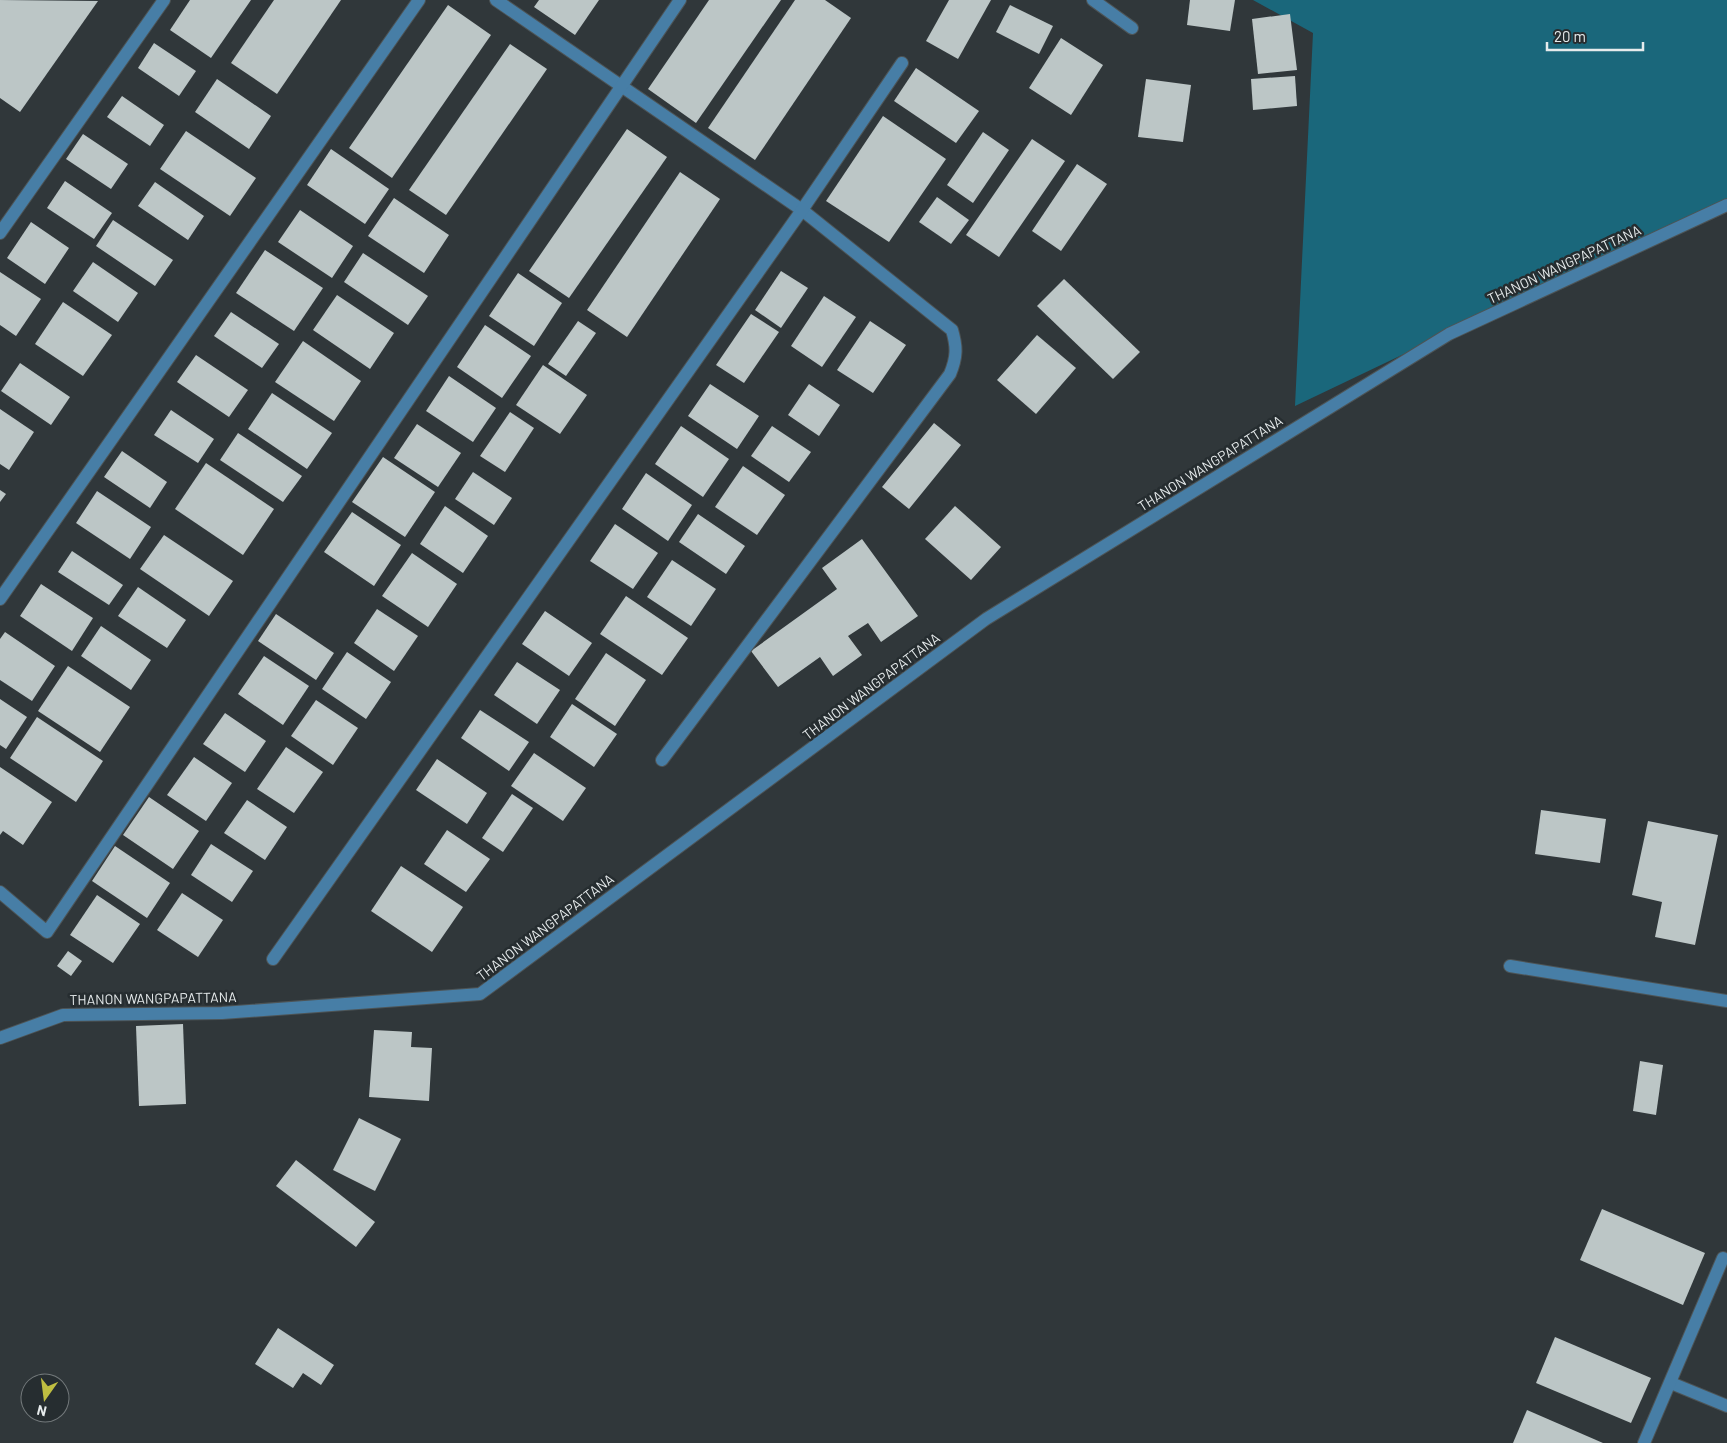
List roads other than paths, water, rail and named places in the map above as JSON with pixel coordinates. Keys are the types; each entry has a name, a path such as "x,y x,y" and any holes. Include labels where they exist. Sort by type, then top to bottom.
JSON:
{"street":[{"path":"0,233 164,0"},
{"path":"0,599 419,0"},
{"path":"496,0 802,210 952,330 957,346 956,360 950,374 662,760"},
{"path":"0,892 47,932 680,0"},
{"path":"1093,0 1132,28"},
{"path":"273,960 802,210 902,63"},
{"name":"THANON WANGPAPATTANA","path":"0,1038 63,1015 222,1012 480,994 986,619 1449,334 1727,205"},
{"path":"1510,966 1727,1001"},
{"path":"1644,1443 1723,1258"},
{"path":"1671,1382 1727,1406"}]}
